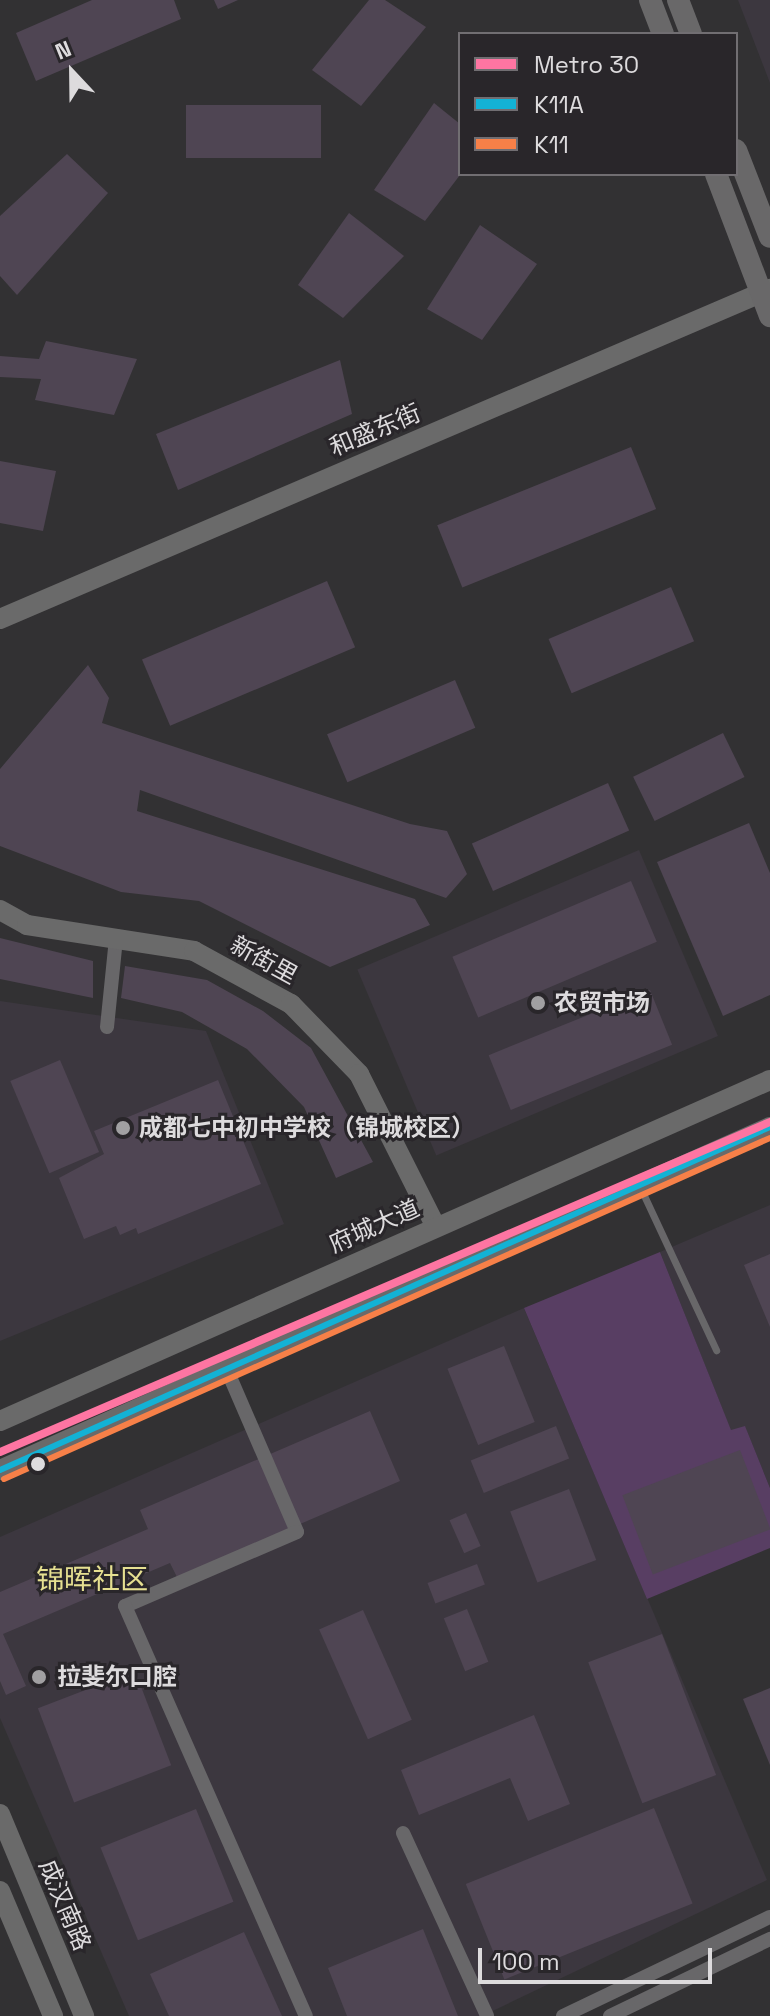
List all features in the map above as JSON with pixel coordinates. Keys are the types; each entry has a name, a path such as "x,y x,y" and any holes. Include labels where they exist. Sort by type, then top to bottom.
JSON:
{"main road":[{"path":"650,0 662,32"},
{"path":"678,0 690,32"},
{"path":"738,155 770,237"},
{"path":"717,176 766,291 770,316"},
{"name":"和盛东街","path":"0,619 766,291"},
{"name":"新街里","path":"0,910 27,925 194,951 291,1004 359,1074 436,1227"},
{"name":"府城大道","path":"0,1421 770,1080"},
{"path":"0,1470 770,1127"},
{"name":"成汉南路","path":"0,1814 84,2016"},
{"path":"0,1891 53,2016"}],"street":[{"path":"107,1027 116,939"},
{"path":"227,1370 297,1532 125,1606 306,2016"},
{"path":"403,1833 487,2016"},
{"path":"563,2016 770,1917"},
{"path":"610,2016 770,1939"}],"lane":[{"path":"640,1187 716,1350"}],"shaded area":[{"path":"738,0 770,0 770,83"},
{"name":"农贸市场","path":"639,850 718,1036 436,1156 357,970"},
{"name":"成都七中初中学校（锦城校区）","path":"0,1001 206,1031 284,1224 0,1341"},
{"path":"770,1205 770,1488 745,1427 731,1431 660,1252"},
{"path":"660,1252 731,1430 745,1426 770,1488 770,1548 647,1599 524,1308"},
{"path":"524,1308 767,1880 482,2016 129,2016 0,1718 0,1537"}],"building":[{"path":"92,0 174,0 181,19 36,81 16,33"},
{"path":"214,0 238,0 218,9"},
{"path":"369,0 385,0 426,27 361,106 312,70"},
{"path":"434,103 458,122 459,176 425,221 374,190"},
{"path":"186,105 321,105 321,158 186,158"},
{"path":"67,154 108,193 17,295 0,276 0,216"},
{"path":"349,213 404,256 343,318 298,285"},
{"path":"480,225 537,264 482,340 427,309"},
{"path":"46,341 137,359 114,415 35,400 41,379 0,377 0,356 39,359"},
{"path":"340,360 352,414 178,490 156,434"},
{"path":"631,447 656,509 462,587 437,525"},
{"path":"0,461 56,471 43,531 0,523"},
{"path":"327,581 355,647 170,726 142,660"},
{"path":"671,587 694,641 572,693 549,639"},
{"path":"88,665 109,698 102,723 410,824 447,831 467,874 446,898 140,790 137,811 415,899 430,925 330,967 199,901 121,892 0,846 0,769"},
{"path":"455,680 475,728 347,782 327,734"},
{"path":"723,733 744,777 655,821 633,777"},
{"path":"608,783 629,831 493,891 472,844"},
{"path":"749,823 770,873 770,995 723,1016 657,862"},
{"path":"631,881 657,942 478,1018 452,957"},
{"path":"0,938 93,961 93,998 0,979"},
{"path":"125,966 207,980 263,1011 311,1048 373,1162 336,1178 304,1107 247,1049 182,1012 121,998"},
{"path":"650,990 672,1045 511,1110 489,1055"},
{"path":"60,1060 99,1152 49,1173 10,1081"},
{"path":"218,1080 261,1184 138,1234 136,1228 120,1235 116,1226 84,1239 59,1178 104,1154 94,1131"},
{"path":"770,1254 770,1327 744,1265"},
{"path":"504,1346 535,1422 478,1445 447,1369"},
{"path":"370,1411 400,1481 177,1577 170,1563 3,1634 26,1686 6,1695 0,1681 0,1592 148,1529 140,1510"},
{"path":"556,1426 569,1458 484,1493 471,1460"},
{"path":"740,1450 770,1530 653,1575 622,1495"},
{"path":"569,1489 596,1560 537,1583 510,1512"},
{"path":"466,1513 481,1546 464,1553 450,1520"},
{"path":"477,1564 485,1585 435,1604 428,1583"},
{"path":"467,1609 488,1662 465,1671 444,1618"},
{"path":"363,1610 412,1720 368,1739 319,1630"},
{"path":"662,1634 716,1775 642,1803 588,1662"},
{"path":"135,1671 171,1765 74,1803 38,1708"},
{"path":"770,1688 770,1765 743,1699"},
{"path":"534,1715 570,1804 528,1821 510,1778 419,1815 401,1770"},
{"path":"654,1808 693,1903 504,1980 466,1884"},
{"path":"196,1809 233,1902 138,1940 101,1848"},
{"path":"423,1929 458,2016 347,2016 328,1968"},
{"path":"244,1932 282,2016 169,2016 150,1974"}],"metro line":[{"name":"30","path":"0,1452 770,1122"}],"transit line":[{"name":"K11A","path":"0,1470 770,1127"},
{"name":"K11","path":"4,1479 770,1138"}],"place":[{"name":"农贸市场","path":"538,1003"},
{"name":"成都七中初中学校（锦城校区）","path":"123,1128"},
{"name":"拉斐尔口腔","path":"39,1677"}],"district":[{"name":"锦晖社区","path":"92,1579"}]}
